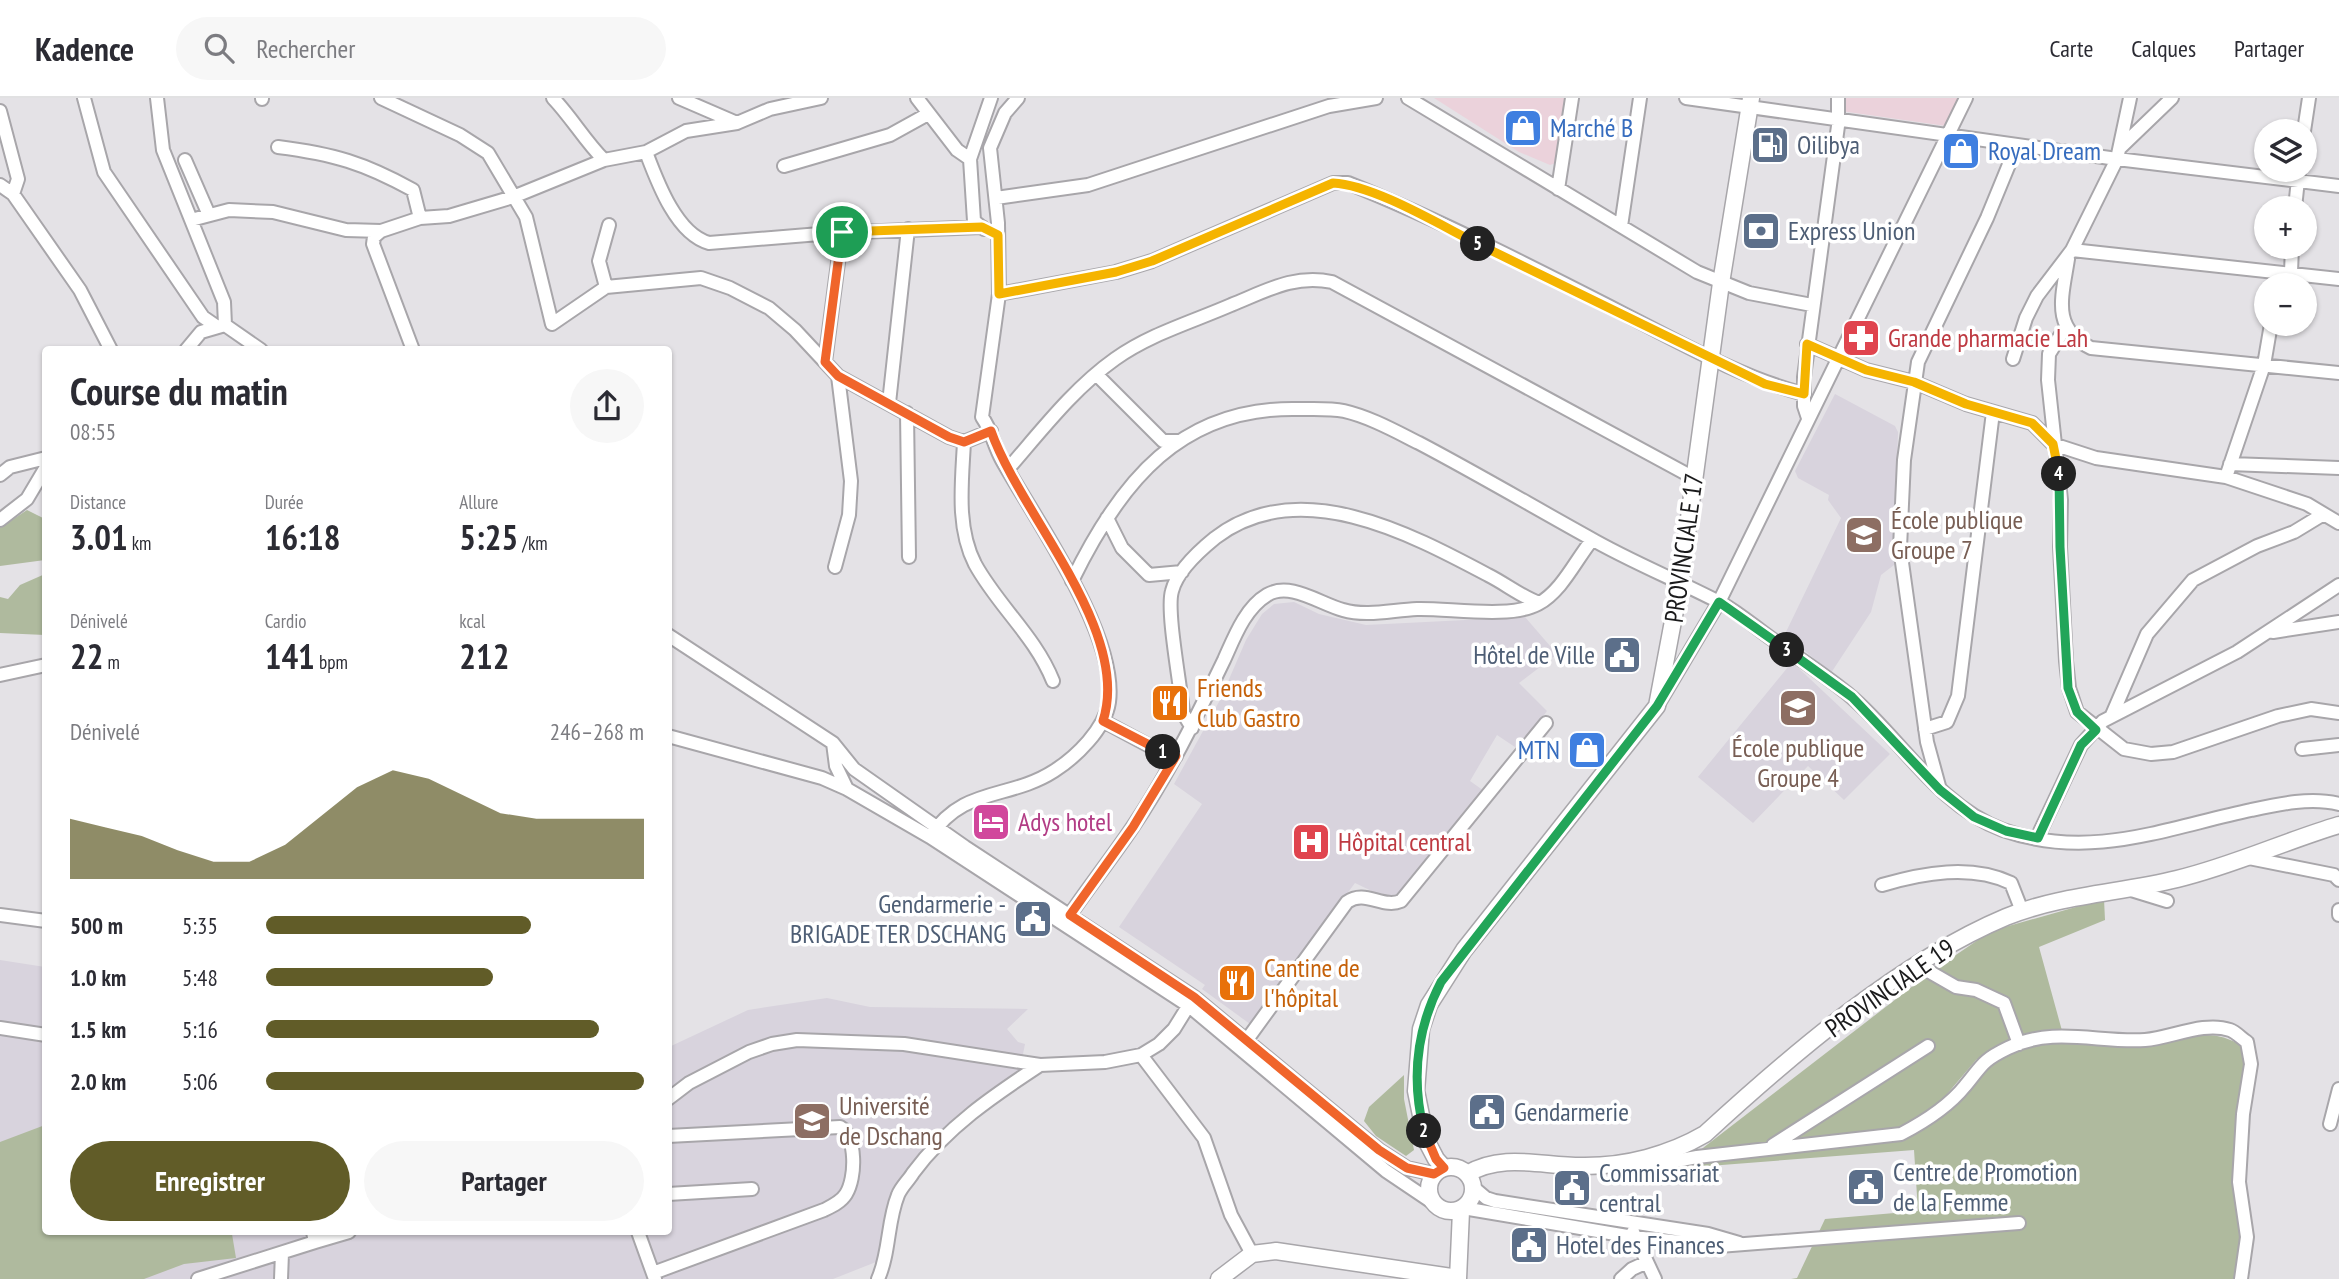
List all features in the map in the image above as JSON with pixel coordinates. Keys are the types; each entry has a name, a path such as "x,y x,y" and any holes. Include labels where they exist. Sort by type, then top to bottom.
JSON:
{"main road":[{"name":"PROVINCIALE 17","path":"1439,1171 1426,1140 1416,1091 1420,1039 1429,1005 1464,950 1657,706 1680,584 1721,283 1751,103"},
{"name":"PROVINCIALE 19","path":"1470,1181 1499,1161 1582,1166 1619,1163 1669,1152 1705,1134 1808,1046 1916,964 1979,930 2022,911 2178,879 2339,825"},
{"path":"1219,1279 1252,1254 1276,1251 1461,1279 1462,1209 1471,1199 1470,1181 1457,1168 1439,1171 1428,1188 1432,1202 1443,1211 1462,1209"}],"street":[{"path":"85,98 104,172 203,317 255,346"},
{"path":"157,98 163,150 223,302 221,325"},
{"path":"381,98 460,135 488,153 526,217 552,324 606,286 701,278 730,288 768,308 795,330 838,376 949,437 964,442 991,431"},
{"path":"553,98 567,113 582,138 604,160"},
{"path":"679,98 737,123"},
{"path":"411,346 373,244 374,237 381,232 420,218 449,216 513,197 604,160 646,152 686,131 737,123 770,104 821,98"},
{"path":"917,98 957,150 970,159"},
{"path":"991,98 970,159 974,221 998,235"},
{"path":"933,832 960,805 1036,781 1055,771 1074,755 1103,721 1109,702 1104,658 1072,581 1008,469 982,417 999,294 996,198 990,148 1005,113 1017,98"},
{"path":"996,198 1088,185 1329,106 1376,98"},
{"path":"1408,98 1507,155 1673,259 1721,283 1780,300 1812,305"},
{"path":"1558,189 1572,98"},
{"path":"1621,226 1640,98"},
{"path":"1686,98 1751,103 2017,145 2118,153 2254,170"},
{"path":"1808,418 1804,394 1807,344 1838,126 1838,98"},
{"path":"1657,706 1719,602 1966,98"},
{"path":"2013,359 2026,318 2037,296 2070,252 2118,153 2130,98"},
{"path":"2118,153 2172,98"},
{"path":"2306,119 2309,98"},
{"path":"0,110 18,179 13,194"},
{"path":"784,166 890,135 928,114"},
{"path":"1940,790 1925,729 1900,548 1904,460 1918,362 1987,218 2017,145"},
{"path":"278,147 329,153 372,167 413,190 420,218"},
{"path":"646,152 662,193 697,240 709,243 842,232 982,227"},
{"path":"185,160 209,215"},
{"path":"2317,180 2339,186"},
{"path":"999,294 1128,268 1333,183 1348,183 1765,384 1804,394"},
{"path":"0,185 13,194 80,290 109,346"},
{"path":"191,220 229,210 273,212 346,230 381,232"},
{"path":"606,286 599,261 609,225"},
{"path":"889,403 908,229"},
{"path":"825,362 842,232"},
{"path":"2070,252 2291,272 2339,279"},
{"path":"2070,252 2062,313 2065,328 2070,336 2091,348 2116,353 2339,373"},
{"path":"2291,272 2292,259"},
{"path":"1008,469 1096,374 1152,337 1276,287 1311,278 1332,282 1694,478"},
{"path":"189,346 201,332 221,325"},
{"path":"2065,328 2049,354 2053,444 2060,490 2060,547 2068,688 2077,712 2096,730 2124,749 2151,754 2173,752 2278,716 2311,709 2339,713"},
{"path":"2226,477 2264,365 2269,336"},
{"path":"1807,344 1866,370 1914,382 1993,412 2032,423 2053,444 2096,458 2226,477 2307,504 2339,523"},
{"path":"1096,374 1163,441 1178,441"},
{"path":"835,567 849,516 851,481 838,376"},
{"path":"1072,581 1107,519 1155,460 1178,441 1235,413 1267,408 1344,411 1383,425 1592,540 1719,602 1852,697 1940,790 1974,817 2006,831 2088,845 2133,838 2286,803 2339,804"},
{"path":"1925,729 1947,722 1958,696 1993,412"},
{"path":"907,413 909,557"},
{"path":"964,442 960,501 974,562 1044,658 1053,681"},
{"path":"3,468 42,459"},
{"path":"2230,464 2339,468"},
{"path":"0,520 27,499 42,474"},
{"path":"1192,728 1183,713 1171,592 1182,572 1204,546 1249,517 1317,511 1340,513 1386,526 1539,603"},
{"path":"2112,715 2147,634 2193,580 2257,546 2294,532 2322,515"},
{"path":"1107,519 1122,548 1149,575 1182,572"},
{"path":"1067,920 1133,827 1192,728 1240,626 1254,606 1267,595 1279,590 1291,591 1347,611 1371,613 1415,609 1508,611 1539,603 1550,596 1592,540"},
{"path":"2038,838 2081,745 2112,715 2189,679 2269,632 2339,585"},
{"path":"2269,632 2339,622"},
{"path":"672,638 833,743 854,769 933,832 1191,1001 1246,1041 1342,1126 1386,1171 1432,1202"},
{"path":"0,676 42,666"},
{"path":"1103,721 1159,751 1176,756"},
{"path":"1246,1041 1348,902 1360,897 1392,904 1401,901 1546,723"},
{"path":"672,737 822,778 933,832"},
{"path":"833,743 838,772 847,789"},
{"path":"2302,749 2339,745"},
{"path":"822,778 854,769"},
{"path":"2245,857 2334,875 2339,880"},
{"path":"1882,885 1926,872 1993,874 2011,883 2022,911"},
{"path":"2127,889 2167,901"},
{"path":"0,915 42,920"},
{"path":"1916,964 1956,987 1976,990 2004,1003 2019,1044"},
{"path":"1191,1001 1342,1126 1398,1163 1439,1171"},
{"path":"672,1096 690,1083 749,1052 772,1044 797,1040 904,1044 1040,1065 1105,1062 1141,1055 1159,1044 1174,1029 1191,1001"},
{"path":"0,1028 42,1034"},
{"path":"1619,1163 1643,1167 1770,1147 1901,1134 1921,1124 1945,1105 1965,1087 1980,1064 2019,1044 2052,1035 2147,1040 2211,1028 2231,1030 2247,1042 2251,1064 2243,1114 2239,1182 2247,1237 2241,1279"},
{"path":"1770,1147 1928,1046"},
{"path":"1141,1055 1204,1138 1231,1214 1252,1254"},
{"path":"878,1279 885,1263 898,1194 917,1168 944,1136 976,1108 1040,1065"},
{"path":"2330,1124 2339,1089"},
{"path":"639,1235 654,1276 824,1210 842,1199 851,1184 850,1138 847,1131 840,1127 672,1136"},
{"path":"1470,1181 1486,1198 1495,1201 1719,1246 2019,1223"},
{"path":"672,1194 752,1189"},
{"path":"1462,1209 1633,1230"},
{"path":"1633,1230 1645,1263 1655,1279"},
{"path":"198,1279 282,1253 314,1237"},
{"path":"281,1279 282,1253"},
{"path":"1621,1279 1632,1269 1645,1263"}],"shaded area":[{"name":"Marché B","path":"1434,98 1569,98 1561,161 1550,165 1519,152"},
{"path":"1842,98 1961,98 1946,126 1841,111"},
{"name":"École publique Groupe 7","path":"1835,394 1895,426 1898,432 1894,565 1881,575 1871,612 1831,673 1785,634 1841,518 1828,500 1829,495 1798,478 1795,471"},
{"name":"Hôpital central","path":"1294,602 1319,614 1366,625 1525,617 1557,654 1519,683 1547,711 1518,749 1497,735 1470,781 1487,793 1395,898 1380,895 1355,883 1250,1024 1202,989 1205,985 1119,927 1202,804 1174,784 1220,700 1246,640 1262,614 1274,604"},
{"name":"École publique Groupe 4","path":"1792,662 1890,754 1844,800 1808,766 1753,823 1698,777"},
{"name":"Université de Dschang","path":"0,960 42,967 42,1235 672,1235 672,1046 748,1010 827,998 870,1007 1028,1009 1007,1029 1018,1042 1025,1044 1019,1074 939,1135 892,1189 876,1262 833,1279 0,1279"}],"green space":[{"path":"27,510 42,518 42,560 0,566 0,528"},
{"path":"42,575 42,635 0,633 0,597 8,599 20,585"},
{"path":"2104,899 2105,920 2039,947 2064,1038 2145,1044 2205,1035 2230,1040 2244,1047 2246,1064 2233,1181 2243,1235 2234,1279 1791,1279 1797,1278 1825,1219 1918,1211 1914,1150 1683,1168 1679,1156 1699,1151 1931,972 1991,931","holes":["2050,1030 2063,1038 2010,1052 1980,1069 1910,1135 1908,1124 1942,1100 1976,1060 2009,1042"]},
{"path":"1404,1075 1404,1099 1414,1150 1406,1156 1376,1136 1364,1121 1369,1107"},
{"path":"42,1126 42,1235 232,1235 236,1258 184,1264 144,1279 0,1279 0,1142"}],"place":[{"name":"Marché B","path":"1523,128"},
{"name":"Oilibya","path":"1770,145"},
{"name":"Royal Dream","path":"1961,151"},
{"name":"Express Union","path":"1761,231"},
{"name":"Grande pharmacie Lah","path":"1861,338"},
{"name":"École publique Groupe 7","path":"1864,535"},
{"name":"Hôtel de Ville","path":"1622,655"},
{"name":"Friends Club Gastro","path":"1170,703"},
{"name":"École publique Groupe 4","path":"1798,708"},
{"name":"MTN","path":"1587,750"},
{"name":"Adys hotel","path":"991,822"},
{"name":"Hôpital central","path":"1311,842"},
{"name":"Gendarmerie - BRIGADE TER DSCHANG","path":"1033,919"},
{"name":"Cantine de l'hôpital","path":"1237,983"},
{"name":"Gendarmerie","path":"1487,1112"},
{"name":"Université de Dschang","path":"812,1121"},
{"name":"Centre de Promotion de la Femme","path":"1866,1187"},
{"name":"Commissariat central","path":"1572,1188"},
{"name":"Hotel des Finances","path":"1529,1245"}],"route":[{"path":"1333,183 1348,183 1765,384 1804,394 1807,344 1866,370 1914,382 1966,404 2032,423 2053,444 2059,470 2060,547 2068,688 2077,712 2096,730 2081,745 2066,783 2038,838 2006,831 1974,817 1940,790 1852,697 1719,602 1657,706 1441,982 1429,1005 1422,1029 1416,1069 1416,1091 1426,1140 1444,1168 1434,1174 1407,1168 1379,1150 1194,997 1070,915 1133,827 1176,756 1159,751 1103,721 1109,702 1109,680 1097,638 1072,581 1001,458 991,431 964,442 949,437 838,376 825,362 842,232 982,227 998,235 999,294 1079,280 1152,261 1253,215 1333,183"}]}
